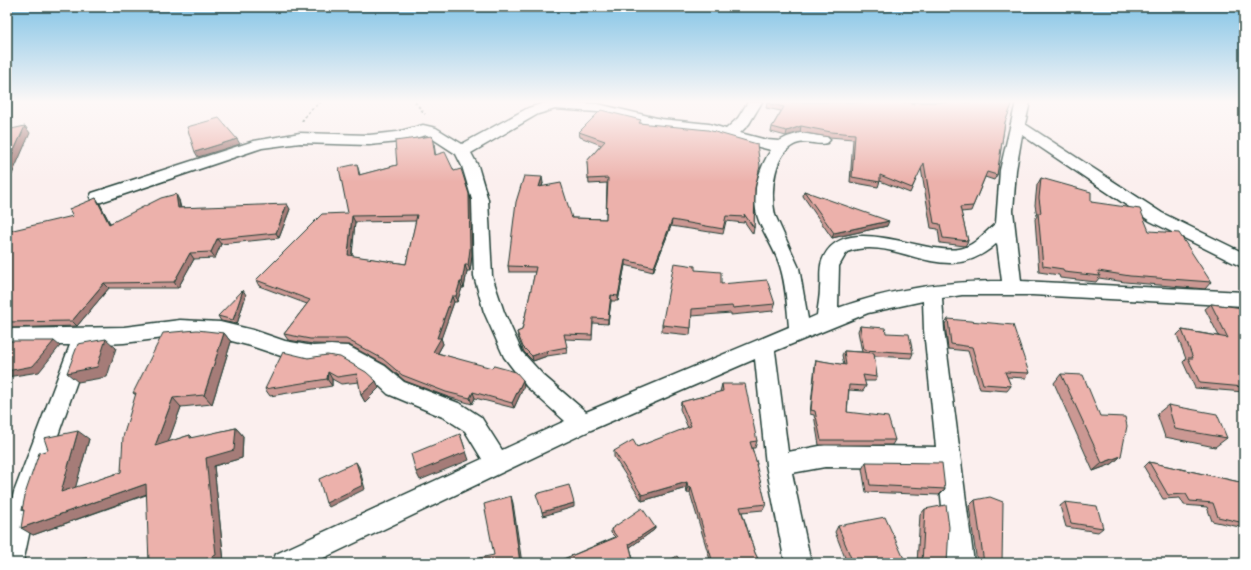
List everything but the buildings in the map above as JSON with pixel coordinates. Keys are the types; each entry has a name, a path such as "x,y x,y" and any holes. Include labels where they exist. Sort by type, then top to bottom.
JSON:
{"street":[{"path":"462,152 503,129"},
{"path":"698,129 709,130 767,145 783,146"},
{"path":"728,135 735,129"},
{"path":"1012,288 1004,225 1007,187 1016,129"},
{"path":"1022,129 1156,217 1244,261"},
{"path":"98,197 260,144 300,138 369,140 398,137 423,130 431,131 462,152 470,166 480,200 483,276 494,312 514,357 535,381 583,423"},
{"path":"800,332 790,268 766,214 764,189 769,167 783,146 792,140 804,137 822,140"},
{"path":"826,320 830,285 829,270 832,259 837,250 845,245 857,243 876,244 959,257 972,252 988,242 1004,225"},
{"path":"285,563 583,423 826,320 865,306 909,295 962,288 1012,288 1244,299"},
{"path":"932,292 934,330 961,563"},
{"path":"7,336 82,337 124,335 180,328 220,330 313,355 331,353 348,355 378,372 396,388 453,411 473,424 498,463"},
{"path":"10,563 26,492 82,337"},
{"path":"764,347 768,398 778,465 798,563"},
{"path":"778,465 825,456 950,458"}],"path":[{"path":"300,138 301,129"}]}
